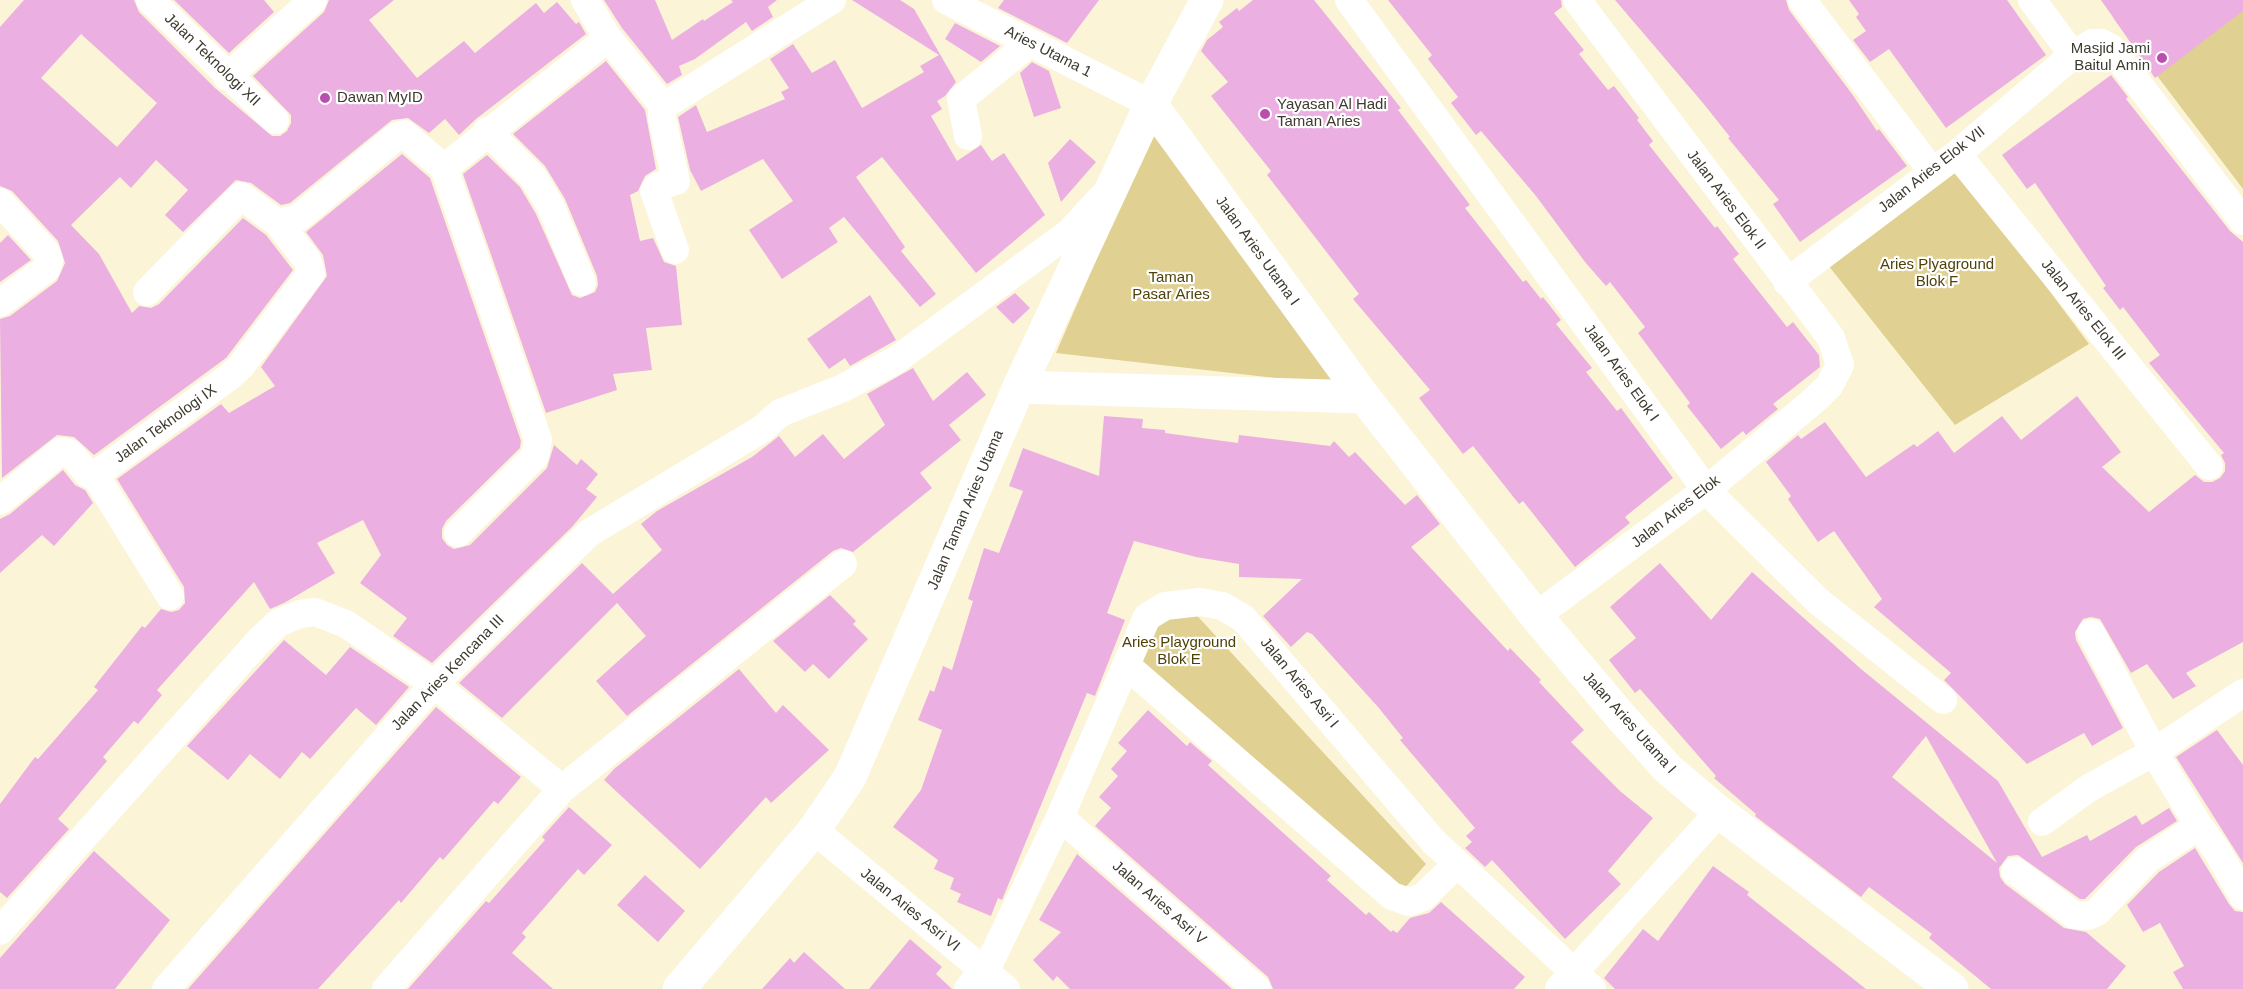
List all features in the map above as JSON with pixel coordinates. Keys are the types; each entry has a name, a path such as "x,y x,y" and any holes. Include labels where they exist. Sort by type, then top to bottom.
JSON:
{"street":[{"name":"Jalan Teknologi XII","path":"150,0 227,77 275,120"},
{"path":"227,77 313,0"},
{"path":"585,0 608,38 662,104 662,119 676,181 658,186 654,192 675,250"},
{"path":"662,104 670,102 832,0"},
{"name":"Aries Utama 1","path":"946,0 1151,104"},
{"name":"Jalan Taman Aries Utama","path":"679,989 814,830 849,777 869,737 1019,387 1151,104 1207,0"},
{"name":"Jalan Aries Elok I","path":"1349,0 1706,490 1818,602 1943,699"},
{"name":"Jalan Aries Elok II","path":"1577,0 1831,338 1840,365 1829,386 1811,403"},
{"path":"1802,0 1932,171"},
{"path":"2032,0 2073,55"},
{"path":"444,168 488,130 608,38"},
{"path":"968,136 961,99 1030,43"},
{"name":"Jalan Aries Elok VII","path":"1787,282 1957,154 2073,55 2092,44 2102,43 2111,48 2243,221"},
{"name":"Jalan Aries Utama I","path":"1151,104 1364,397 1536,616 1668,769 1719,812 1952,989"},
{"path":"488,130 533,177 551,207 582,282"},
{"path":"147,292 241,196 278,223 298,218 398,136 410,137 444,168 537,440 535,456 458,532"},
{"name":"Jalan Aries Elok III","path":"1957,154 2209,466"},
{"name":"Jalan Aries Kencana III","path":"165,989 434,684 589,533 762,429 780,413 843,388 896,360 1070,232 1113,185"},
{"path":"0,202 46,252 49,260 47,268 0,303"},
{"name":"Jalan Teknologi IX","path":"95,475 241,366 311,273 307,260 278,223"},
{"path":"1019,387 1364,397"},
{"name":"Jalan Aries Elok","path":"1536,616 1706,490 1811,403"},
{"path":"0,501 61,451 70,453 88,474 95,475 170,596"},
{"path":"386,989 562,789 843,564"},
{"name":"Jalan Aries Asri I","path":"976,980 1060,817 1147,617 1165,606 1200,602 1222,606 1244,618 1433,842 1575,984 1719,812"},
{"path":"0,931 278,623 315,612 346,624 434,684 562,789"},
{"path":"2091,633 2154,752 2243,896"},
{"path":"1126,665 1392,896 1409,902 1423,897 1456,865"},
{"path":"2042,822 2089,788 2154,752 2243,693"},
{"name":"Jalan Aries Asri V","path":"1060,817 1257,989"},
{"path":"2015,871 2074,915 2088,916 2097,912 2148,859 2199,826"},
{"name":"Jalan Aries Asri VI","path":"814,830 976,980 1006,989"}],"green space":[{"path":"2140,0 2243,0 2243,189 2114,19"},
{"name":"Taman Pasar Aries","path":"1153,128 1337,385 1056,353"},
{"name":"Aries Plyaground Blok F","path":"1950,157 2089,344 1955,425 1820,255"},
{"name":"Aries Playground Blok E","path":"1155,604 1190,608 1426,864 1402,891 1133,661"}],"building":[{"path":"24,0 134,0 139,12 215,88 272,136 280,136 287,131 291,123 291,115 253,76 324,12 329,0 394,0 369,20 417,78 464,41 475,53 536,3 544,13 557,2 576,24 579,22 586,34 476,119 459,135 445,119 429,133 408,118 392,120 290,203 281,205 251,183 236,180 183,232 165,215 188,190 156,160 131,188 120,177 71,225 99,254 132,313 139,306 151,308 159,304 243,218 266,235 293,270 226,358 94,455 74,437 57,435 2,478 0,319 10,316 57,281 65,263 58,241 12,191 0,186 0,27","holes":["81,34 157,103 117,147 41,78"]},
{"path":"174,0 264,0 274,12 229,53"},
{"path":"604,0 655,0 672,40 733,2 731,0 777,0 768,7 773,17 752,31 746,22 695,59 679,66 682,75 667,84 622,28"},
{"path":"852,0 900,0 914,9 956,82 945,96 937,101 942,109 931,116 957,161 981,145 992,161 1004,153 1045,215 976,273 882,157 856,177 905,247 901,251 936,294 920,307 844,217 829,228 838,242 782,279 749,230 793,201 763,159 701,191 690,170 678,117 696,105 707,132 785,99 781,92 789,88 770,59 793,44 812,73 835,60 862,108 924,72 920,66 939,55"},
{"path":"1004,0 1099,0 1067,43 998,8"},
{"path":"1253,0 1314,0 1401,108 1398,110 1470,205 1465,208 1523,282 1526,280 1541,299 1543,297 1561,320 1556,324 1592,368 1586,372 1617,411 1621,408 1673,478 1625,517 1630,523 1575,567 1523,501 1519,504 1473,446 1463,454 1419,398 1430,390 1353,299 1359,294 1267,175 1271,171 1211,96 1228,82 1201,51 1207,40 1223,27 1219,22 1237,8 1239,11"},
{"path":"1388,0 1561,0 1562,7 1554,13 1584,50 1579,54 1608,90 1614,86 1639,118 1637,120 1653,141 1649,145 1715,228 1717,226 1739,254 1733,259 1787,327 1793,322 1819,355 1820,367 1773,404 1778,409 1746,435 1743,431 1721,449 1687,406 1690,403 1638,333 1645,327 1610,282 1606,286 1585,262 1536,196 1481,131 1476,135 1451,103 1458,97 1428,59 1432,55"},
{"path":"1615,0 1786,0 1789,10 1877,131 1879,129 1907,166 1800,242 1773,204 1779,200 1728,138 1730,137 1703,103"},
{"path":"1849,0 2007,0 2046,55 1946,128 1889,49 1870,62 1853,40 1866,31 1856,17 1859,14"},
{"name":"Masjid Jami Baitul Amin","path":"2101,0 2243,0 2243,11 2155,78"},
{"path":"955,23 1000,46 981,62 945,39"},
{"path":"606,61 645,110 656,169 645,176 638,191 630,195 640,241 653,238 664,262 676,266 682,325 646,328 652,370 613,374 617,390 546,413 463,174 487,155 520,187 536,214 572,295 580,298 595,292 598,285 597,276 565,199 545,166 513,134"},
{"path":"1032,62 1049,71 1061,108 1034,117 1020,73"},
{"path":"2111,75 2128,97 2126,99 2230,231 2243,242 2243,642 2186,673 2196,686 2173,699 2147,664 2131,673 2100,619 2091,617 2083,619 2075,632 2076,640 2123,728 2092,746 2084,733 2027,764 1944,680 1951,673 1874,607 1882,599 1834,531 1818,542 1788,499 1791,496 1766,462 1798,435 1801,439 1825,422 1866,477 1914,444 1917,447 1938,431 1954,453 2002,416 2021,440 2077,396 2121,452 2102,467 2149,512 2195,475 2204,482 2212,482 2220,478 2225,471 2225,463 2221,455 2224,453 2149,363 2160,355 2123,307 2120,310 2103,288 2106,286 2035,183 2027,189 2002,155"},
{"path":"1070,139 1096,162 1061,202 1048,163"},
{"path":"402,154 430,178 521,441 520,448 446,521 442,529 442,538 454,549 470,545 547,468 554,445 577,465 581,459 598,474 586,489 597,497 572,527 432,663 393,636 407,618 360,583 381,555 363,520 317,543 335,573 284,603 270,609 254,582 157,690 162,695 138,724 134,721 103,757 107,761 58,819 69,829 7,898 0,892 0,804 35,757 38,759 98,690 94,687 142,626 145,628 161,609 171,612 179,610 185,603 184,587 117,479 221,404 229,413 275,386 261,367 327,276 323,255 306,232"},
{"path":"8,235 31,260 0,282 0,243"},
{"path":"1015,293 1030,308 1013,324 996,307"},
{"path":"870,295 896,340 850,366 845,358 829,369 807,339"},
{"path":"913,368 933,401 967,372 986,395 949,425 961,440 920,473 932,488 853,552 841,548 833,551 627,716 596,681 646,636 617,603 502,718 459,683 582,563 613,594 662,550 641,524 657,511 752,457 779,436 795,457 823,434 844,459 885,425 867,394"},
{"path":"1104,416 1143,419 1142,428 1238,443 1239,435 1330,446 1334,441 1349,457 1355,452 1405,505 1417,495 1440,524 1411,547 1508,651 1510,648 1541,680 1539,682 1584,730 1571,742 1620,791 1653,818 1608,871 1621,884 1565,939 1492,860 1485,867 1465,848 1472,842 1466,836 1475,828 1400,740 1403,738 1378,707 1312,634 1307,632 1291,647 1263,616 1302,579 1239,577 1239,564 1196,557 1134,541 1107,613 1125,620 1095,696 1087,693 1002,900 998,898 991,916 957,902 961,894 950,889 954,878 934,869 938,860 893,827 921,790 942,730 918,720 930,690 934,692 943,666 952,670 973,601 968,599 984,548 999,553 1023,491 1009,486 1023,448 1099,476"},
{"path":"63,470 75,485 85,490 93,503 54,546 42,535 0,573 0,519 10,514"},
{"path":"1660,563 1711,620 1752,572 1861,669 1998,781 2042,857 2087,835 2090,841 2136,815 2142,825 2169,808 2177,821 2136,847 2085,899 2080,899 2018,855 2008,856 1999,868 2000,877 2005,884 2064,928 2086,932 2126,966 2107,989 1991,989 1929,938 1932,934 1869,887 1861,897 1755,816 1756,814 1714,778 1716,776 1640,689 1635,693 1609,660 1636,638 1610,607","holes":["1926,736 1997,863 1892,777"]},
{"path":"830,595 856,621 853,624 868,639 829,679 813,664 805,672 773,641"},
{"path":"284,640 326,675 350,647 409,687 376,725 356,708 310,759 302,752 280,779 250,754 228,780 187,746"},
{"path":"739,669 776,713 783,705 829,750 771,803 766,797 700,869 604,780 614,769"},
{"path":"436,707 521,777 498,804 494,801 443,860 440,857 401,903 399,900 318,989 188,989"},
{"path":"1148,710 1187,746 1190,742 1212,761 1208,765 1331,876 1327,880 1366,915 1369,912 1391,932 1393,930 1397,933 1410,918 1429,913 1441,902 1525,977 1514,989 1273,989 1268,977 1095,826 1111,808 1099,797 1118,776 1111,769 1127,751 1118,743"},
{"path":"2217,730 2243,765 2243,863 2176,757"},
{"path":"569,807 612,845 584,875 578,869 522,933 526,937 512,953 553,989 408,989 486,901 489,903 545,840 542,837"},
{"path":"2195,848 2229,904 2235,911 2243,912 2243,989 2183,989 2173,972 2184,966 2160,923 2143,932 2127,905 2159,872"},
{"path":"94,851 170,920 115,989 0,989 0,958"},
{"path":"1077,854 1232,989 1070,989 1057,976 1053,981 1033,960 1061,932 1039,920"},
{"path":"1713,866 1749,892 1747,895 1866,989 1615,989 1604,978 1643,929 1658,941"},
{"path":"645,875 685,911 658,942 617,905"},
{"path":"910,939 942,967 936,974 952,989 869,989"},
{"path":"804,952 845,989 762,989 790,958 794,963"}],"place":[{"name":"Masjid Jami Baitul Amin","path":"2162,58"},
{"name":"Dawan MyID","path":"325,98"},
{"name":"Yayasan Al Hadi Taman Aries","path":"1265,114"}]}
